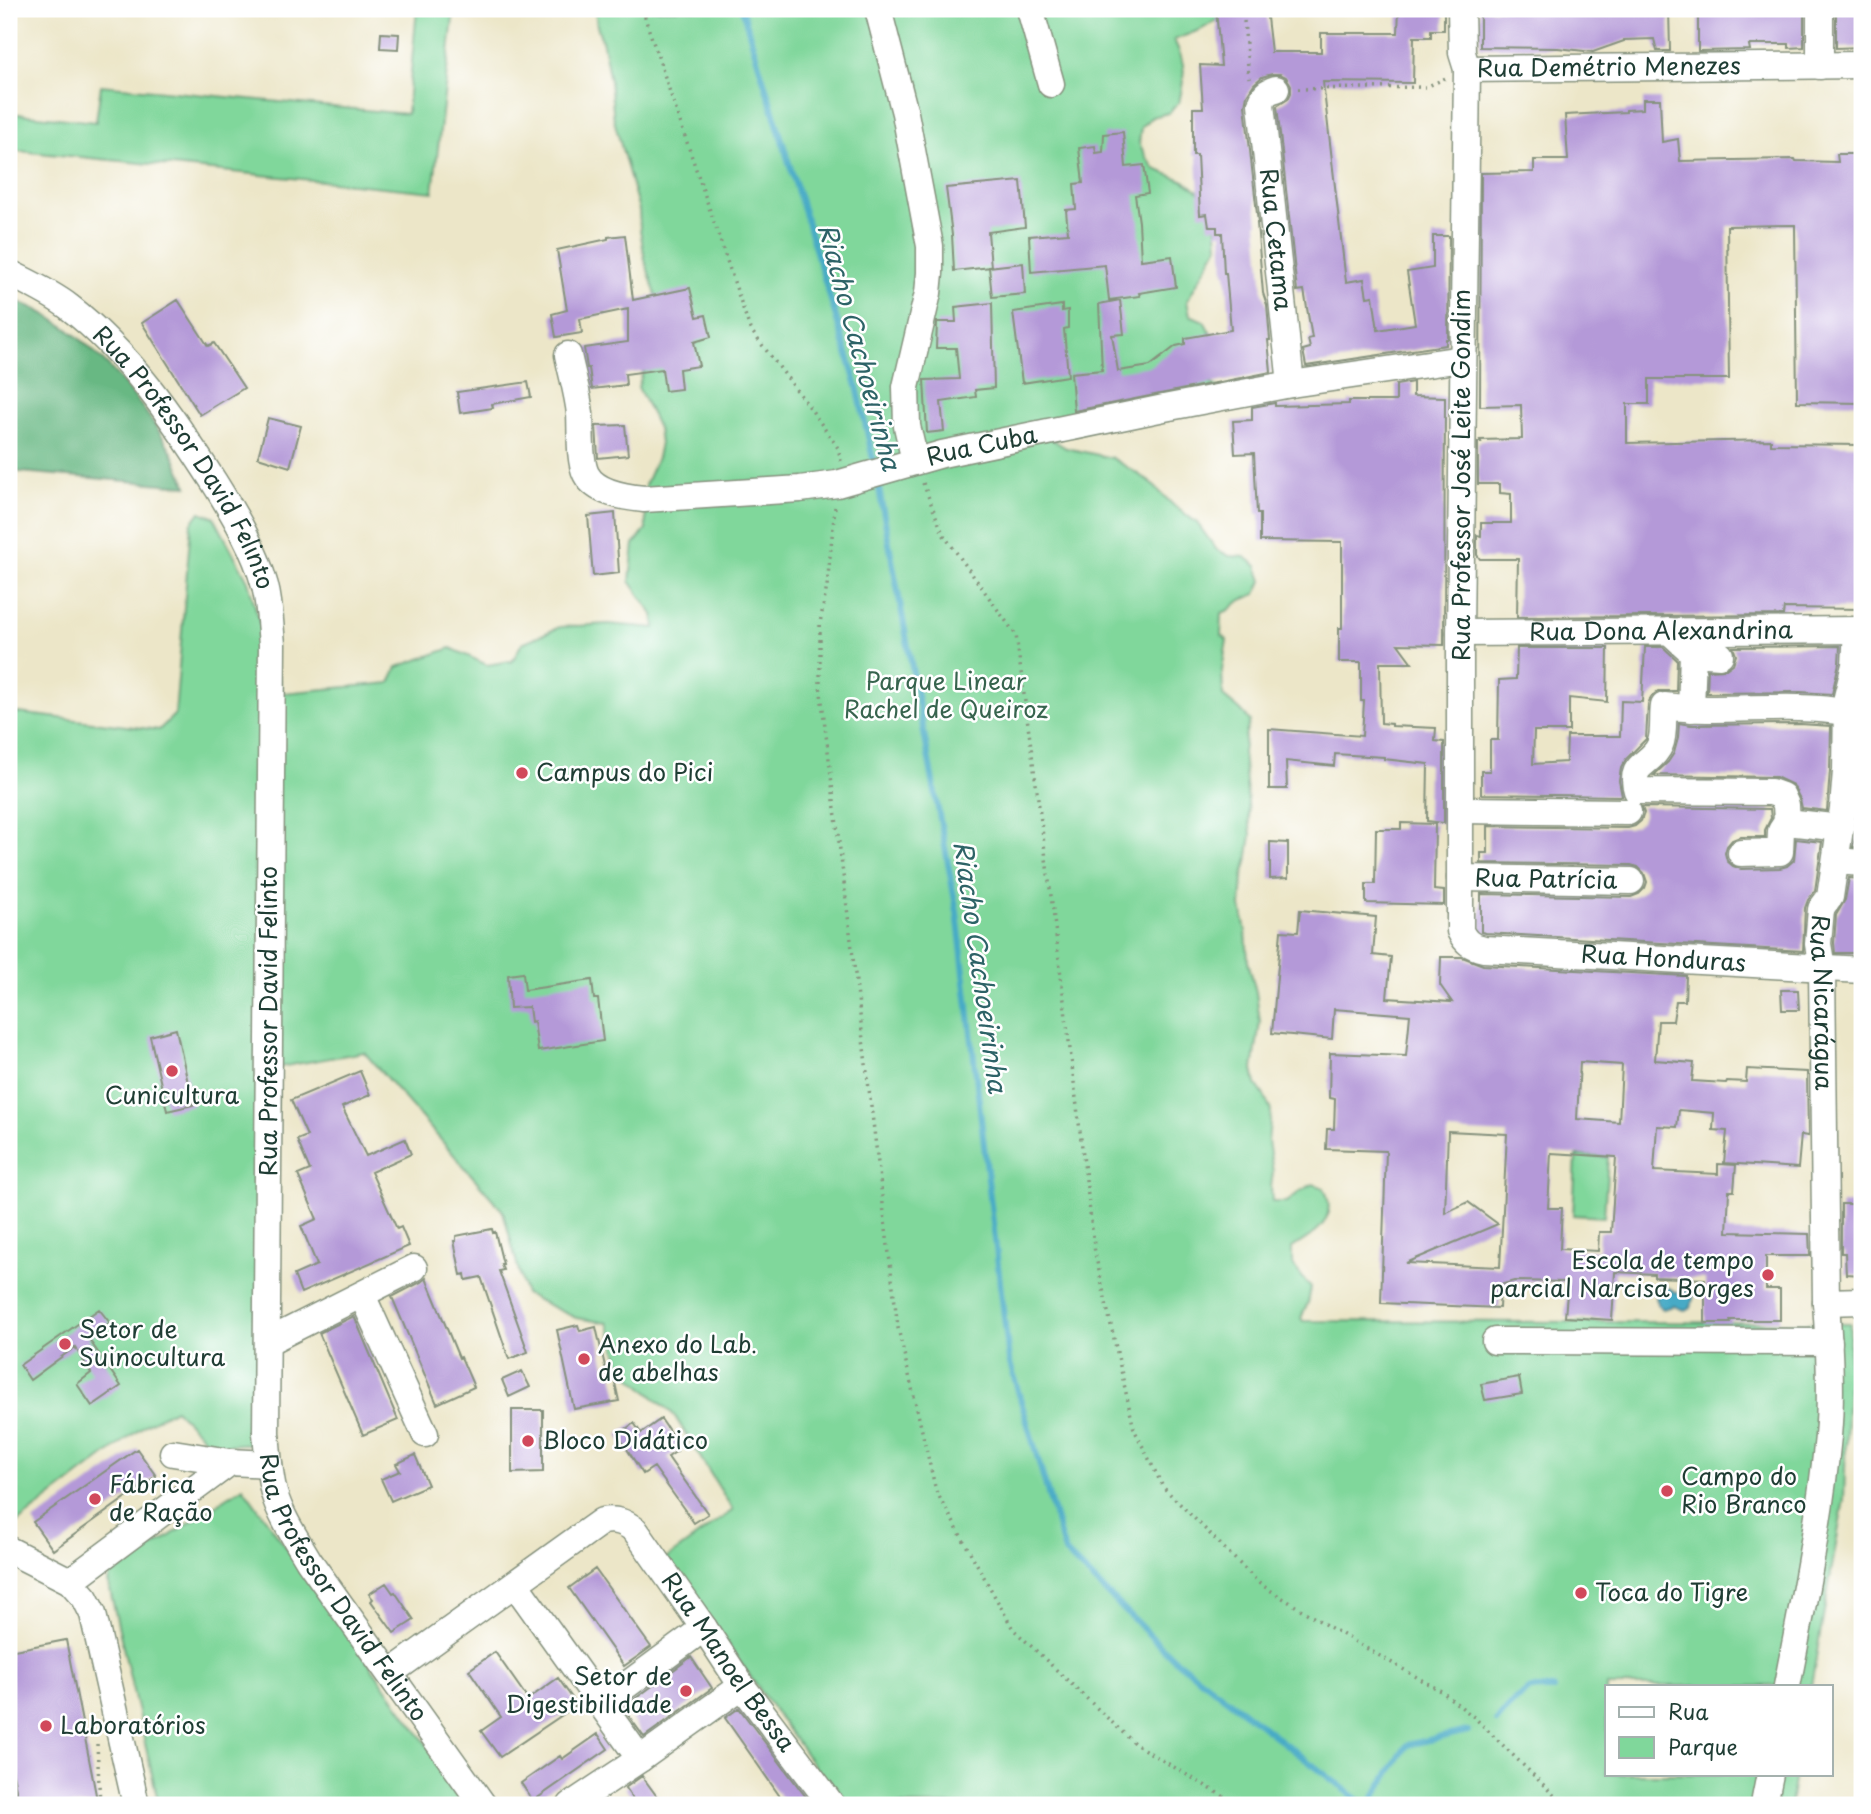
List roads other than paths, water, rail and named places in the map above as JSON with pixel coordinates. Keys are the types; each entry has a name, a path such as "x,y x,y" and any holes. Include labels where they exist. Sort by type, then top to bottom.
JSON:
{"street":[{"path":"878,9 905,113 930,246 928,293 906,387 909,463"},
{"path":"1030,9 1051,84"},
{"name":"Rua Professor José Leite Gondim","path":"1461,9 1462,53 1467,69 1460,633 1460,931 1465,941"},
{"path":"1820,66 1821,9"},
{"name":"Rua Demétrio Menezes","path":"1467,69 1862,65"},
{"name":"Rua Cetama","path":"1270,93 1261,104 1291,384"},
{"name":"Rua Professor David Felinto","path":"9,273 68,306 126,359 194,450 232,511 251,548 266,587 272,644 266,1433 274,1494 289,1528 309,1561 483,1805"},
{"name":"Rua Cuba","path":"568,355 579,412 586,475 609,493 643,499 800,489 845,482 942,454 1164,408 1291,384 1462,359"},
{"name":"Rua Dona Alexandrina","path":"1460,633 1860,630"},
{"name":"Rua Nicarágua","path":"1787,1685 1829,1434 1822,968 1818,944 1821,909 1830,897 1840,828 1853,801 1846,771 1845,712 1847,697 1856,682 1860,630"},
{"path":"1669,631 1693,653 1720,655"},
{"path":"1691,709 1693,653"},
{"path":"1741,853 1780,852 1781,834 1787,822 1782,796 1635,789 1637,769 1652,757 1661,744 1664,706 1691,709 1822,708 1845,712"},
{"path":"1461,810 1628,812"},
{"path":"1787,822 1840,828"},
{"path":"1836,861 1862,863"},
{"name":"Rua Patrícia","path":"1460,878 1631,881"},
{"name":"Rua Honduras","path":"1465,941 1473,947 1484,949 1862,970"},
{"path":"267,1342 414,1268"},
{"path":"362,1294 425,1434"},
{"path":"1826,1302 1862,1301"},
{"path":"1495,1341 1829,1342"},
{"path":"173,1453 230,1462 269,1464"},
{"path":"70,1581 230,1462"},
{"name":"Rua Manoel Bessa","path":"515,1584 602,1521 623,1521 635,1530 742,1686 832,1805"},
{"path":"9,1550 70,1581 85,1598 93,1614 136,1805"},
{"path":"390,1673 515,1584 640,1759"},
{"path":"601,1704 704,1628"},
{"path":"571,1805 742,1686"}],"water":[{"path":"1664,1287 1676,1293 1687,1290 1694,1294 1691,1307 1685,1310 1674,1306 1663,1309 1658,1305 1656,1297"}],"waterway":[{"name":"Riacho Cachoeirinha","path":"742,9 857,386 875,468"},
{"name":"Riacho Cachoeirinha","path":"877,478 957,912 1009,1360 1065,1552 1173,1658 1365,1805"},
{"path":"1497,1721 1515,1700 1531,1689 1554,1689"},
{"path":"1369,1805 1407,1745 1468,1731"}],"place":[{"name":"Campus do Pici","path":"522,773"},
{"name":"Cunicultura","path":"172,1071"},
{"name":"Escola de tempo parcial Narcisa Borges","path":"1768,1275"},
{"name":"Setor de Suinocultura","path":"65,1344"},
{"name":"Anexo do Lab. de abelhas","path":"584,1359"},
{"name":"Bloco Didático","path":"528,1441"},
{"name":"Campo do Rio Branco","path":"1667,1491"},
{"name":"Fábrica de Ração","path":"95,1499"},
{"name":"Toca do Tigre","path":"1581,1593"},
{"name":"Setor de Digestibilidade","path":"686,1691"},
{"name":"Laboratórios","path":"46,1726"}],"park label":[{"name":"Parque Linear Rachel de Queiroz","path":"946,696"}]}
